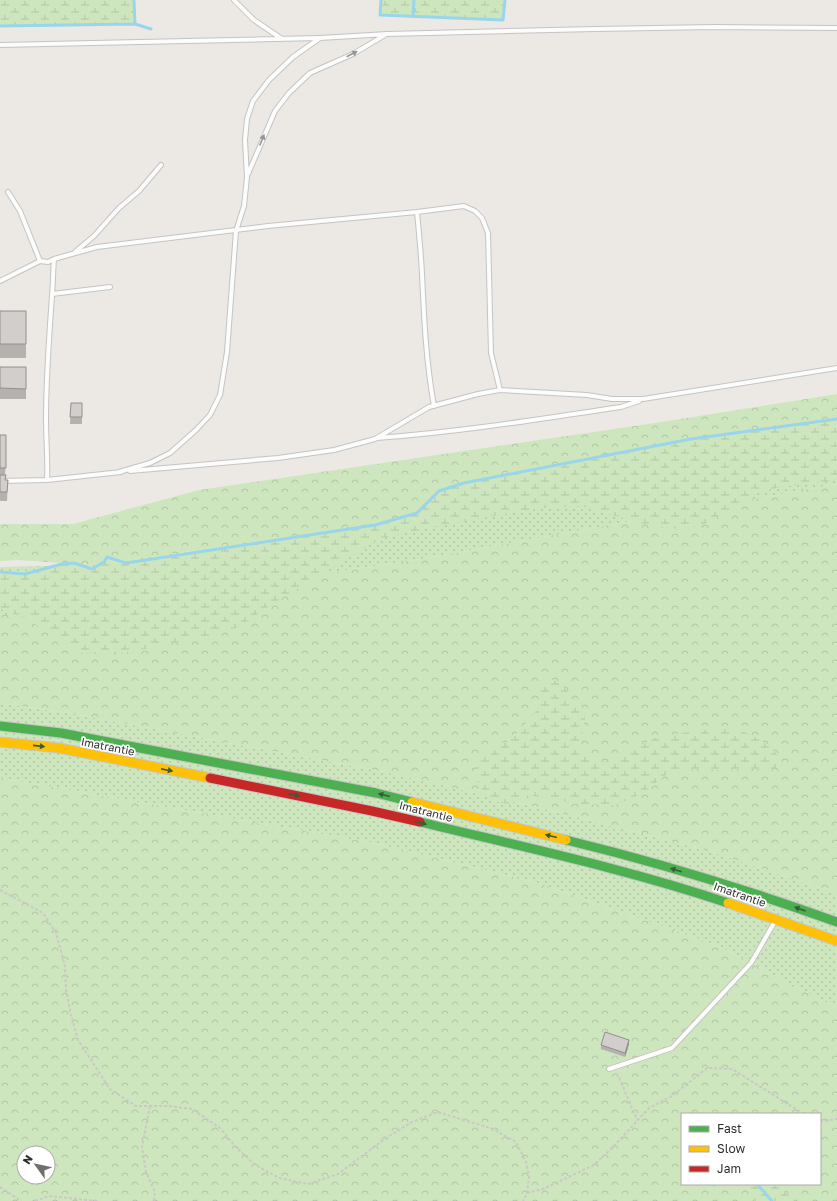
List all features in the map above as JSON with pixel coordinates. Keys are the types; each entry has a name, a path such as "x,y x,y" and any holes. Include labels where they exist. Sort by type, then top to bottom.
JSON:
{"highway":[{"name":"Imatrantie","path":"0,726 61,734 376,793 616,852 787,904 837,922"},
{"name":"Imatrantie","path":"0,742 59,748 372,811 611,868 692,891 837,941"}],"lane":[{"path":"234,0 254,20 282,39"},
{"path":"0,45 282,39 387,34 698,27 837,28"},
{"path":"247,177 274,111 289,93 310,73 353,54 387,34"},
{"path":"119,472 150,463 170,453 196,430 210,414 220,395 227,352 236,231 244,206 247,177 245,140 247,119 253,101 269,80 293,57 320,38"},
{"path":"74,253 94,236 119,208 139,191 161,164"},
{"path":"8,192 20,211 40,261"},
{"path":"0,281 40,261 48,262 97,247 268,226 464,206 475,211 482,218 488,233 491,353 500,390"},
{"path":"417,212 422,273 424,333 428,377 434,406"},
{"path":"47,480 48,455 46,394 48,330 54,259"},
{"path":"52,294 110,287"},
{"path":"375,439 434,406 478,394 500,390 588,395 612,399 643,399 837,368"},
{"path":"0,481 47,480 285,457 334,450 375,439 423,435 621,407 643,399"},
{"path":"609,1069 672,1048 751,963 776,919"}],"path":[{"path":"0,890 43,913 56,933 65,966 66,990 78,1040 110,1089 136,1106 170,1106 192,1109 220,1128 235,1146 254,1164 279,1178 308,1184 338,1174 386,1138 412,1122 438,1112 493,1129 516,1142 526,1162 529,1177 527,1193 523,1201"},
{"path":"527,1193 543,1189 594,1165 613,1148 649,1108 672,1096 707,1068 732,1069 804,1113"},
{"path":"619,1077 637,1120"},
{"path":"150,1106 142,1146 146,1172 155,1192 154,1201"},
{"path":"821,1120 837,1118"},
{"path":"0,1187 21,1201"},
{"path":"35,1201 49,1196 97,1201"}],"green space":[{"path":"0,0 134,0 135,24 0,26"},
{"path":"381,0 505,0 503,20 380,15"},
{"path":"837,394 837,436 396,523 90,565 19,560 0,561 0,524 73,524 199,490 655,423"},
{"path":"837,419 837,480 780,487 760,492 704,524 684,530 648,525 580,506 542,508 475,519 381,538 269,606 239,627 198,638 114,655 83,653 70,648 26,618 0,609 0,572 25,574 62,564 74,563 92,569 104,562 107,557 126,563 375,525 417,513 439,491 464,483 695,438"},
{"path":"837,436 837,484 415,560 51,614 0,615 0,567 90,565 396,523"},
{"path":"837,484 837,894 709,851 553,811 385,772 69,713 0,703 0,615 51,614 415,560"},
{"path":"551,679 560,683 581,705 585,718 580,747 586,755 594,761 601,762 613,760 653,739 663,736 707,729 724,728 750,734 768,745 779,758 776,767 768,772 755,769 682,770 667,774 644,792 615,805 575,804 529,795 509,804 498,802 487,797 478,783 475,770 480,758 490,748 500,743 507,742 521,729 541,705 538,695 545,684"},
{"path":"0,703 69,713 385,772 553,811 709,851 837,894 837,1008 716,945 535,882 374,843 0,778"},
{"path":"0,778 374,843 535,882 716,945 837,1008 837,1201 0,1201"},
{"path":"750,1185 780,1185 794,1201 754,1201 750,1194"}],"building":[{"path":"0,311 26,311 26,344 0,344"},
{"path":"0,367 26,367 26,389 0,388"},
{"path":"71,403 82,403 82,417 70,417"},
{"path":"0,435 6,435 6,468 0,468"},
{"path":"0,475 6,475 5,480 8,480 7,492 0,492"},
{"path":"605,1032 629,1040 625,1053 601,1045"}],"waterway":[{"path":"134,0 135,24"},
{"path":"381,0 380,15 503,20 505,0"},
{"path":"413,17 414,0"},
{"path":"0,26 135,24 151,29"},
{"path":"0,572 25,574 62,564 74,563 92,569 104,562 107,557 126,563 375,525 417,513 439,491 464,483 691,439 837,419"},
{"path":"758,1185 772,1201"}],"traffic: fast":[{"path":"0,726 61,733 376,793 412,802"},
{"path":"420,822 613,869 728,903"},
{"path":"566,840 702,877 837,922"}],"traffic: slow":[{"path":"0,742 59,748 210,778"},
{"path":"412,802 566,840"},
{"path":"728,903 837,941"}],"traffic: jam":[{"path":"210,778 420,822"}]}
